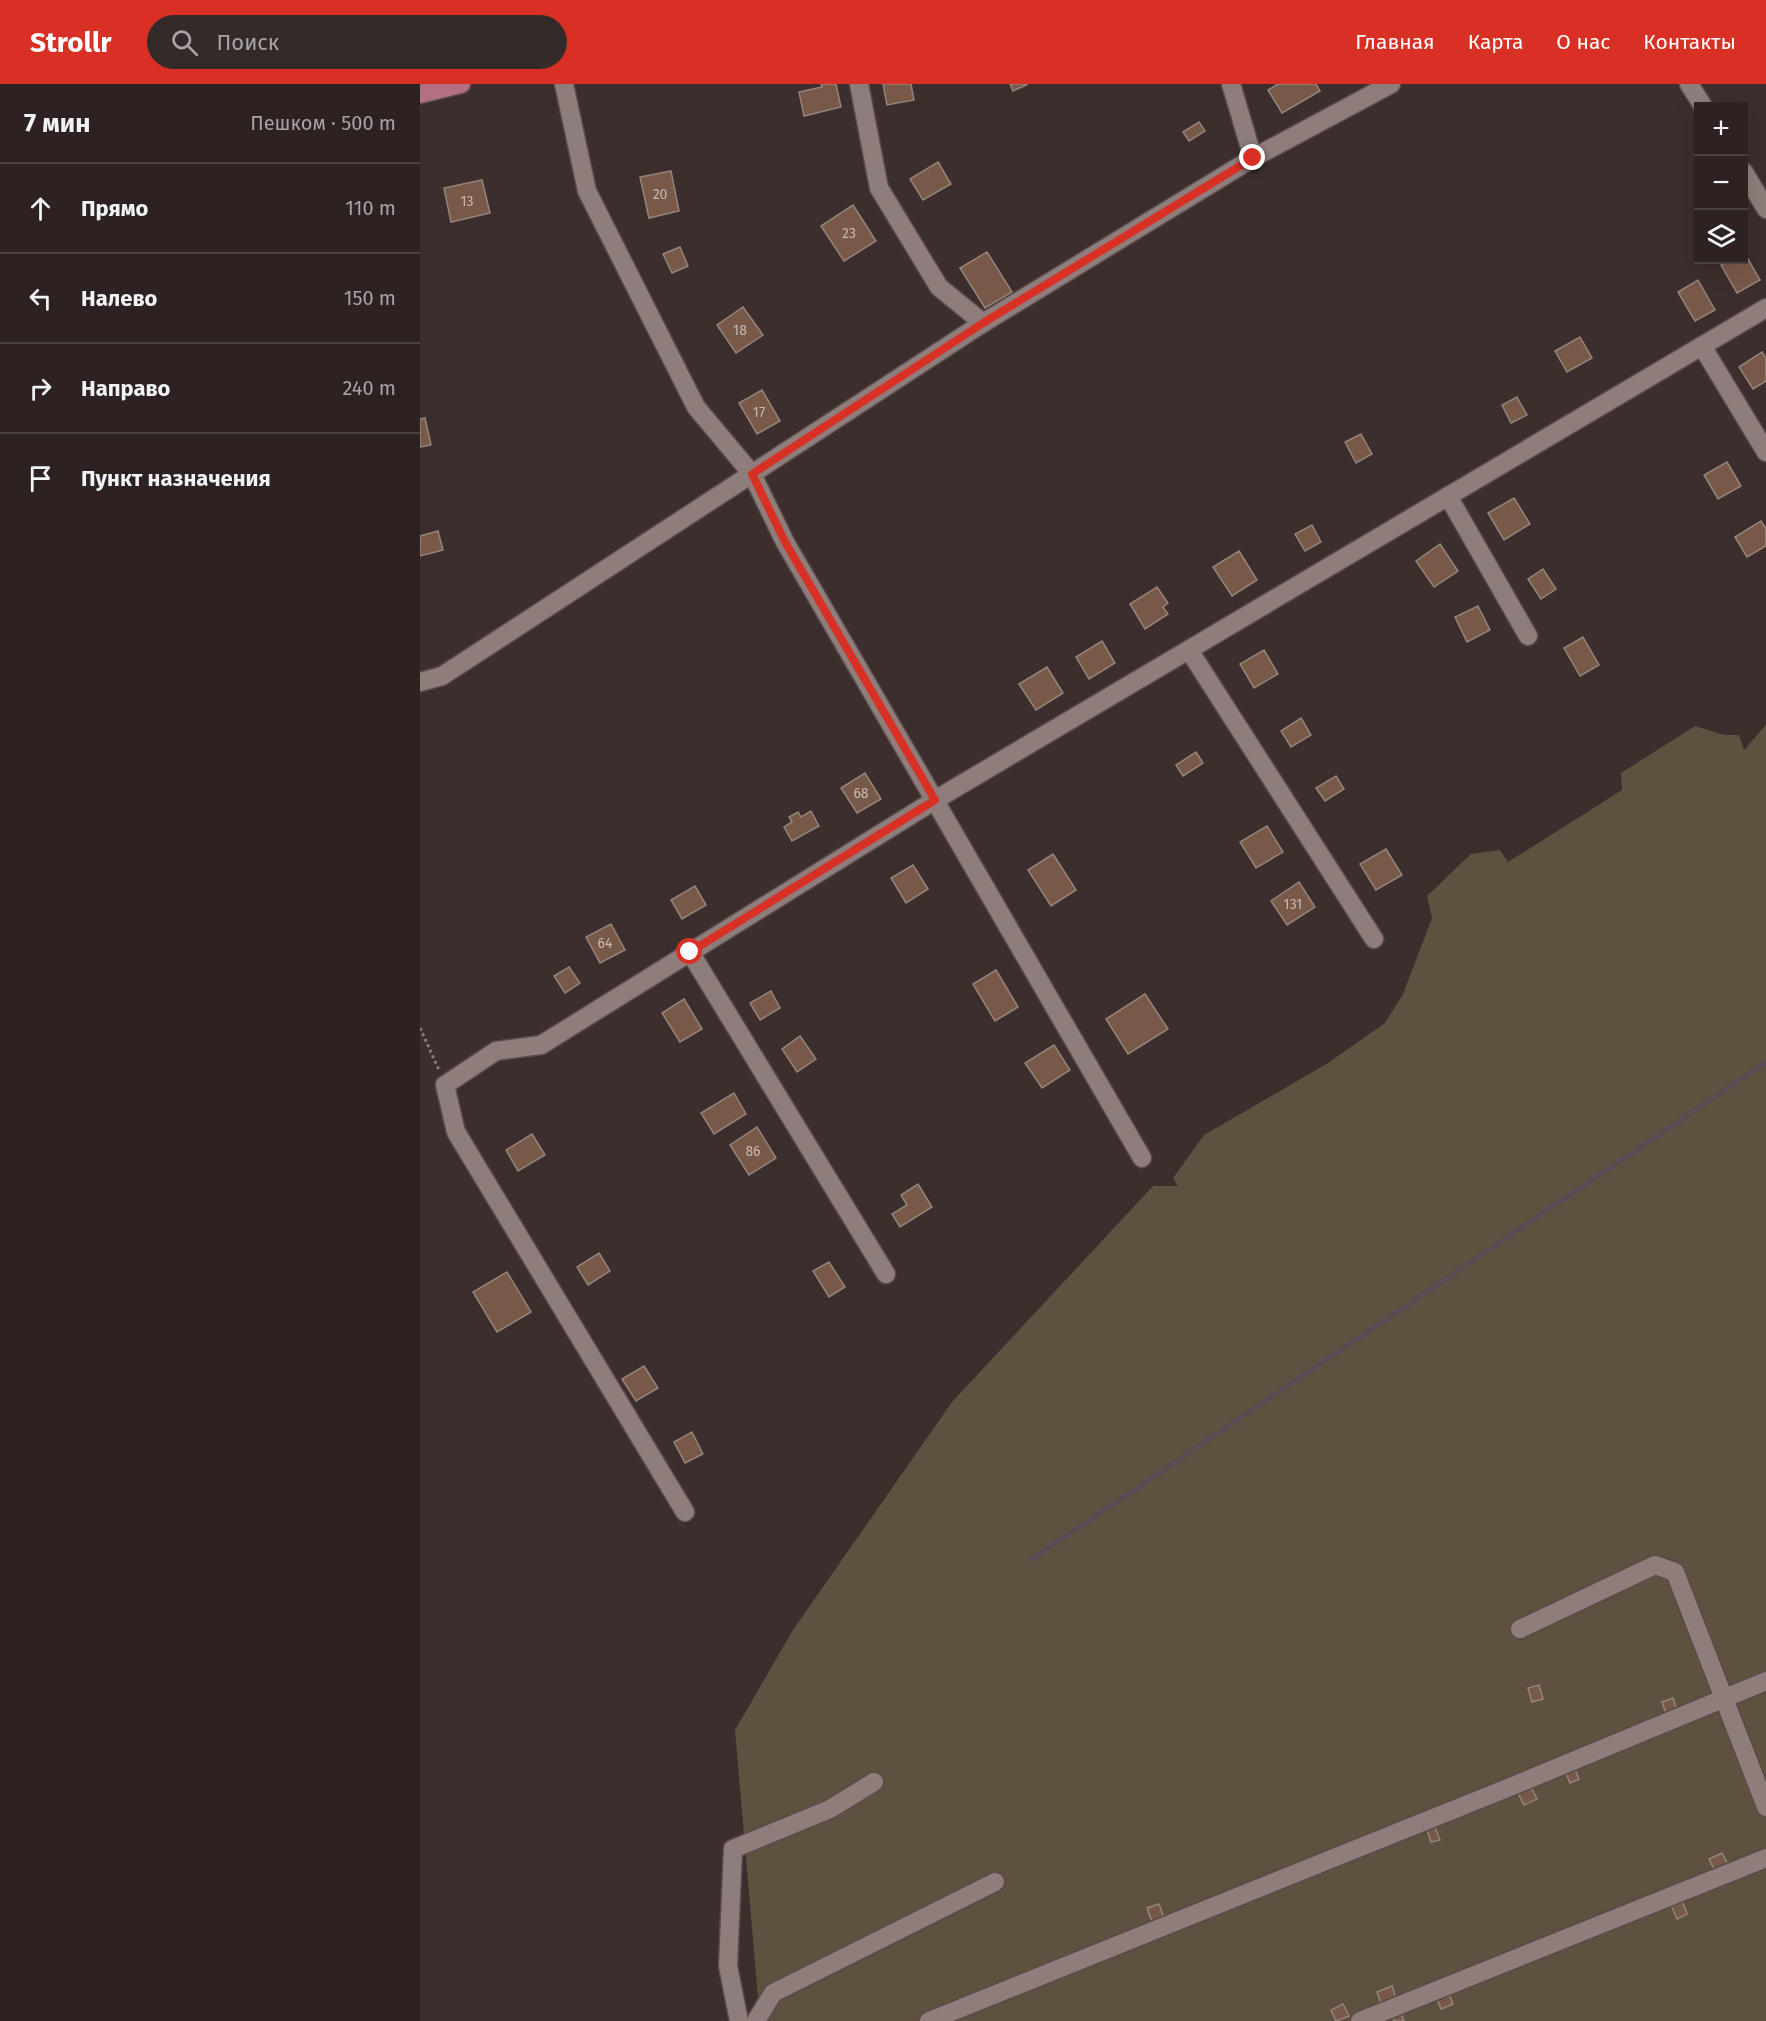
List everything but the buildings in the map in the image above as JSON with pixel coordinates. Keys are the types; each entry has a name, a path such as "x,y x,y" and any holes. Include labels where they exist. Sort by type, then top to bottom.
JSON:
{"main road":[{"path":"420,94 461,84"}],"street":[{"path":"564,84 587,191 696,407 752,474 785,542 1142,1158"},
{"path":"859,84 879,188 939,287 983,323"},
{"path":"1231,84 1253,158"},
{"path":"420,682 442,676 983,323 1253,158 1391,84"},
{"path":"1689,84 1700,102"},
{"path":"1748,180 1766,209"},
{"path":"685,1512 456,1132 445,1085 496,1051 541,1045 935,800 1766,308"},
{"path":"1702,346 1766,452"},
{"path":"1448,496 1528,636"},
{"path":"1190,650 1374,939"},
{"path":"690,952 886,1274"},
{"path":"1520,1629 1655,1565 1675,1572 1766,1807"},
{"path":"929,2021 1510,1787 1766,1681"},
{"path":"739,2021 728,1966 734,1849 830,1809 874,1782"},
{"path":"1360,2021 1766,1858"},
{"path":"756,2021 773,1994 995,1882"}],"path":[{"path":"420,1028 445,1085"}],"shaded area":[{"path":"1766,725 1766,2021 760,2021 735,1730 793,1630 952,1402 1153,1186 1178,1186 1173,1178 1204,1135 1328,1063 1385,1023 1403,994 1432,918 1427,896 1471,854 1500,850 1508,862 1622,790 1621,773 1695,726 1724,735 1739,735 1744,750"}],"waterway":[{"path":"1032,1559 1766,1062"}],"route":[{"path":"690,952 935,800 785,542 752,474 983,323 1253,158"}]}
